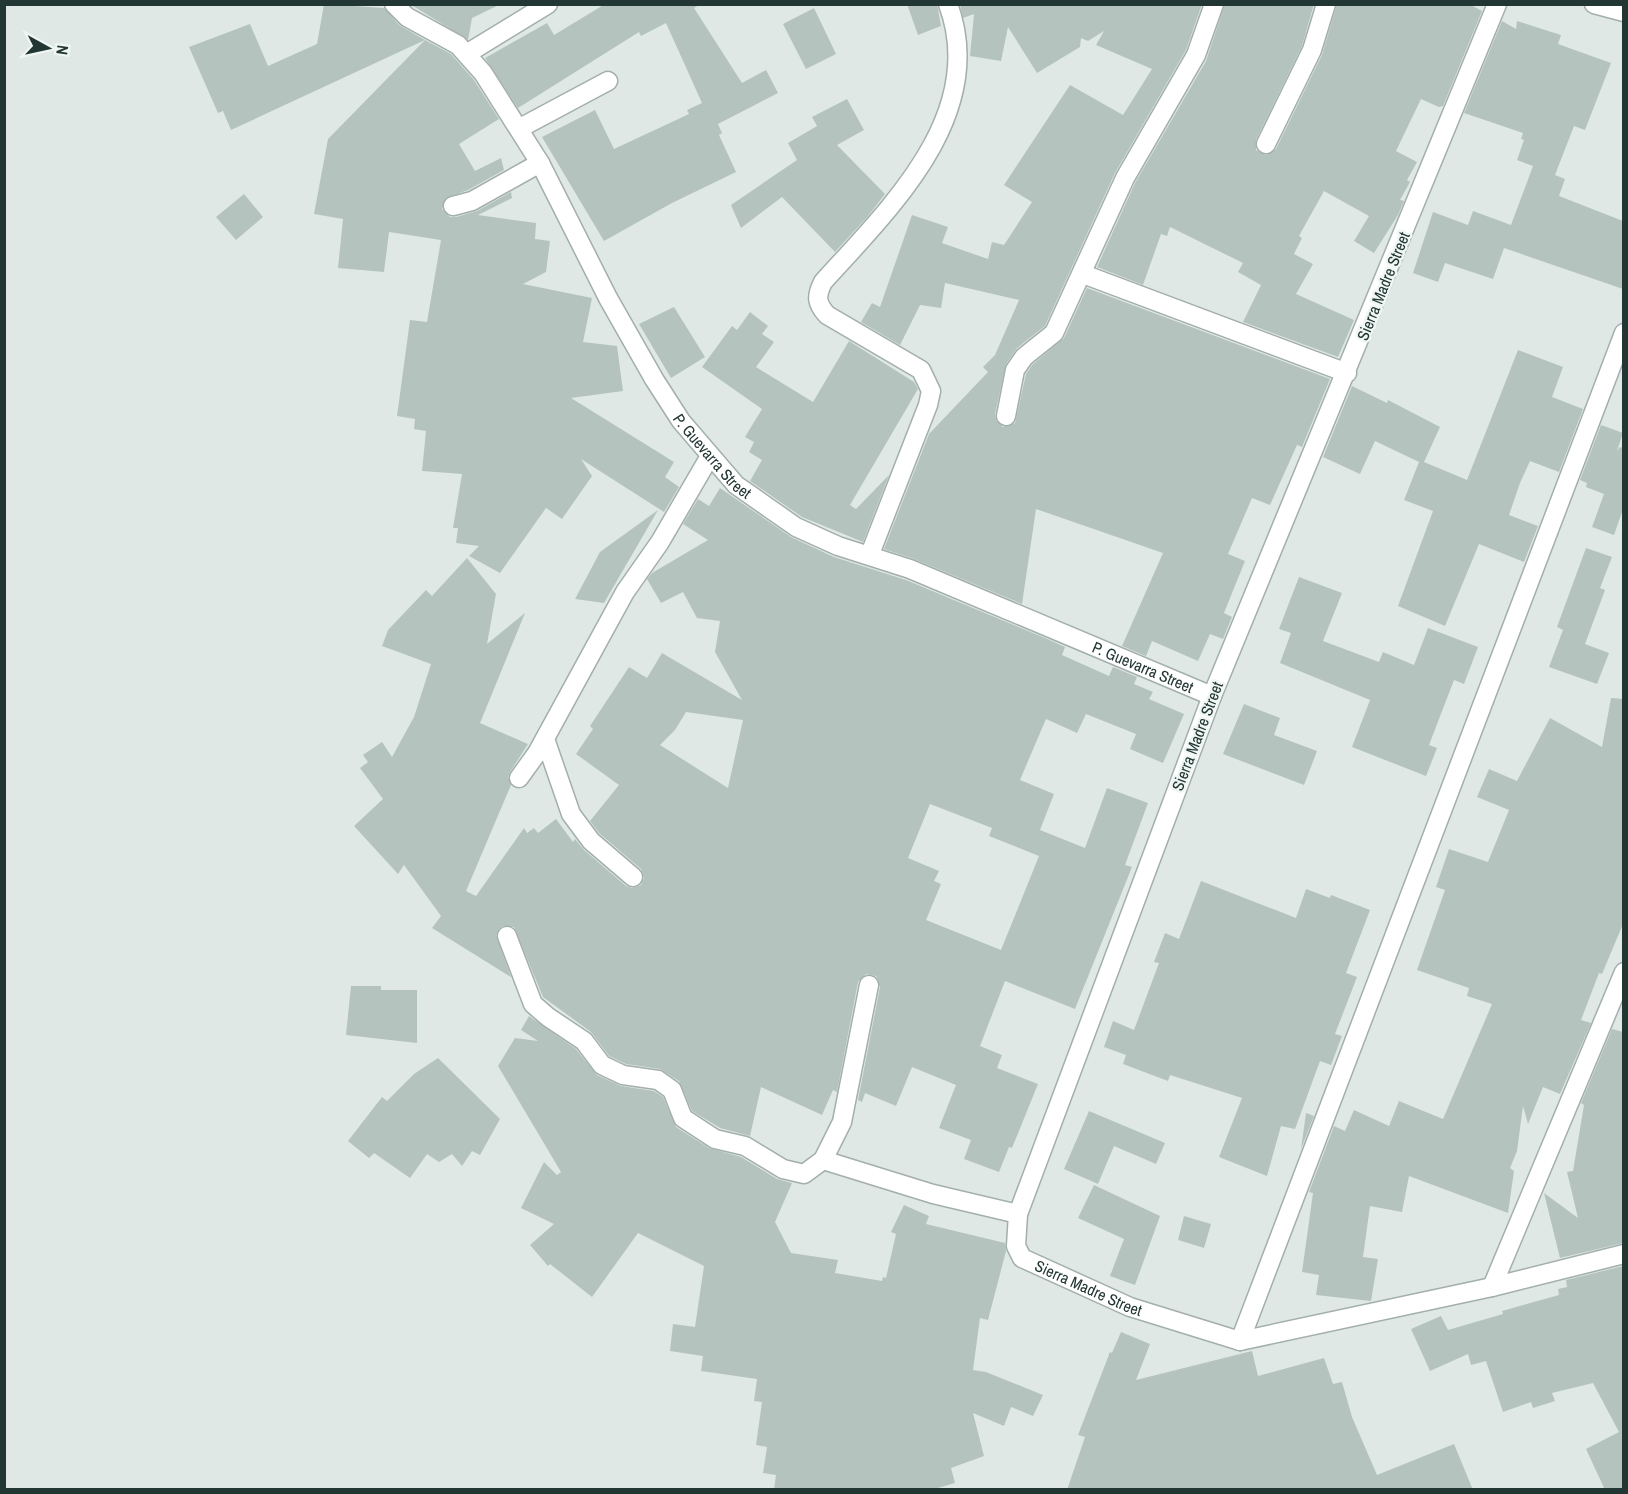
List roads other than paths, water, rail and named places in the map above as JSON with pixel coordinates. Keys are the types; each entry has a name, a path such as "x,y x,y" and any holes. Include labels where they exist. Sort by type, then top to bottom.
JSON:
{"street":[{"path":"468,53 548,4"},
{"path":"870,554 928,405 931,391 921,370 827,315 819,306 817,295 823,282 891,206 932,146 946,117 956,78 958,43 948,4"},
{"path":"1006,416 1015,370 1024,357 1054,333 1125,178 1196,55 1214,4"},
{"path":"1266,144 1312,50 1326,4"},
{"name":"Sierra Madre Street","path":"1240,1341 1130,1307 1022,1258 1016,1246 1018,1214 1212,696 1347,373 1497,4"},
{"path":"1594,4 1623,12"},
{"name":"P. Guevarra Street","path":"394,5 407,17 448,38 468,53 520,128 629,337 681,421 736,485 796,527 838,546 870,554 974,595 1212,696"},
{"path":"520,128 608,81"},
{"path":"453,206 472,201 540,163"},
{"path":"1083,274 1347,373"},
{"path":"1240,1341 1623,333"},
{"path":"519,778 544,739 625,592 660,542 710,456"},
{"path":"544,739 571,814 591,841 633,877"},
{"path":"507,936 533,1004 584,1041 602,1065 623,1075 658,1080 672,1090 683,1118 715,1139 745,1146 783,1169 804,1174 823,1160 842,1122 869,985"},
{"path":"1492,1287 1623,972"},
{"path":"823,1160 933,1194 1018,1214"},
{"path":"1240,1341 1492,1287 1623,1254"}]}
